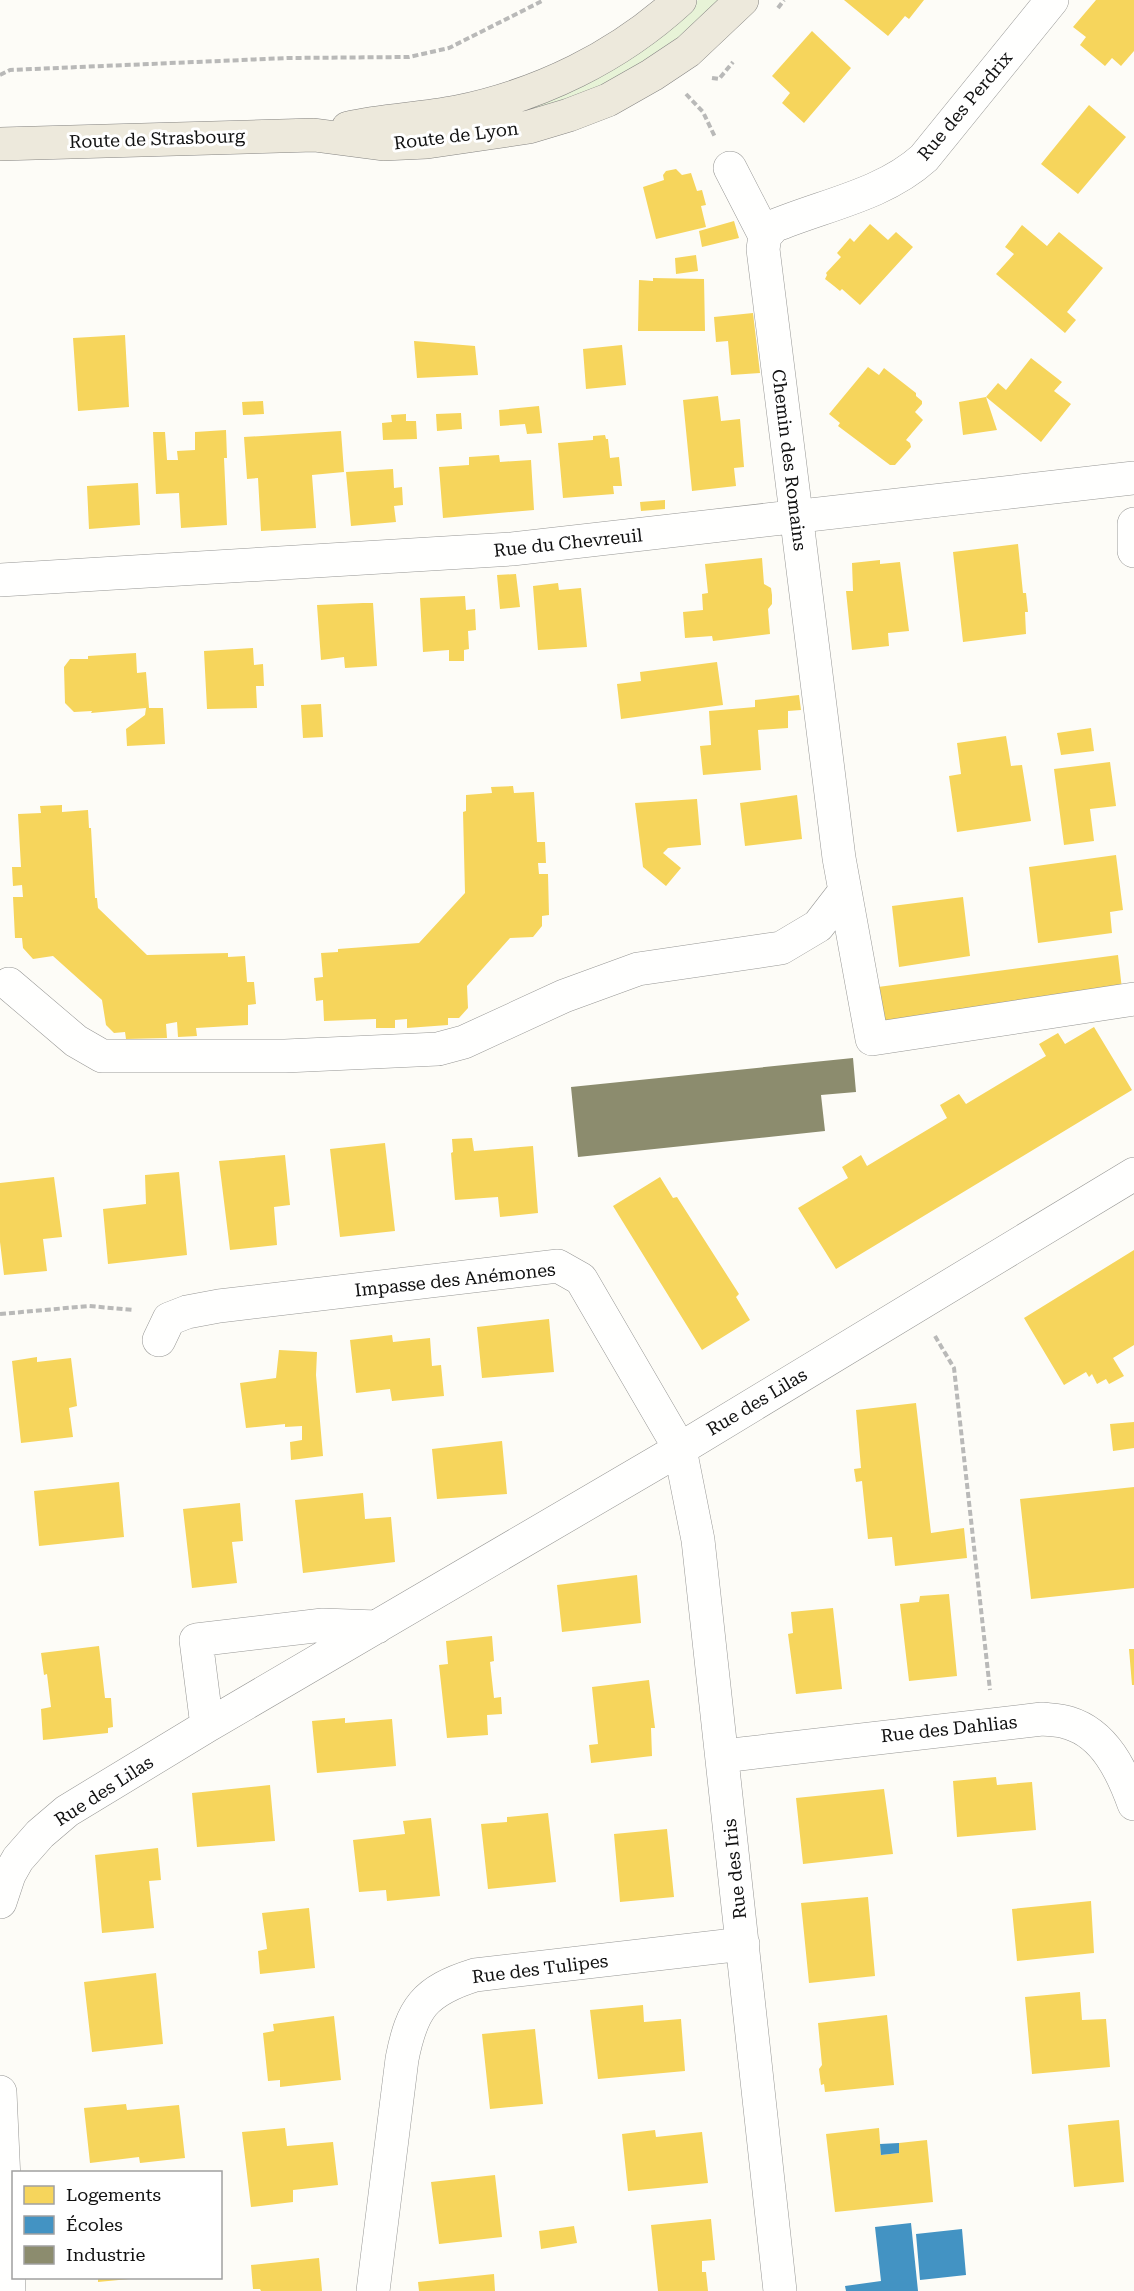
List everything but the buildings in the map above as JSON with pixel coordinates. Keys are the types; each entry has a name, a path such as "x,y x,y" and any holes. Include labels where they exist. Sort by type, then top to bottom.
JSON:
{"main road":[{"name":"Route de Lyon","path":"314,135 367,124 457,112 527,93 593,63 635,36 680,0"},
{"name":"Route de Lyon","path":"314,135 383,144 427,142 529,127 569,115 608,100 652,75 688,51 742,0"},
{"name":"Route de Strasbourg","path":"0,144 314,135"}],"street":[{"name":"Rue des Perdrix","path":"765,236 774,226 889,183 911,170 924,158 1052,0"},
{"name":"Chemin des Romains","path":"730,168 765,236 763,249 839,858 872,1039 1134,999"},
{"name":"Rue du Chevreuil","path":"0,580 512,549 1134,478"},
{"path":"1134,524 1134,551"},
{"path":"9,984 76,1041 102,1056 285,1056 438,1049 464,1042 564,996 638,969 782,948 818,926 845,891"},
{"name":"Rue des Lilas","path":"0,1902 9,1875 18,1859 40,1834 67,1811 207,1726 680,1449 1134,1174"},
{"name":"Impasse des Anémones","path":"164,1329 187,1312 219,1306 558,1266 581,1279 680,1449"},
{"name":"Rue des Iris","path":"680,1449 698,1540 780,2291"},
{"path":"207,1726 196,1640 323,1625 377,1627"},
{"name":"Rue des Dahlias","path":"723,1756 1042,1719 1068,1722 1087,1731 1104,1746 1116,1764 1134,1804"},
{"name":"Rue des Tulipes","path":"373,2291 406,2038 420,2007 433,1993 450,1983 475,1975 743,1944"},
{"path":"0,2092 9,2291"}],"path":[{"path":"0,75 10,70 288,58 409,57 449,48 544,0"},
{"path":"684,92 703,112 730,168"},
{"path":"917,1305 954,1368 994,1724"},
{"path":"0,1314 89,1306 125,1308 164,1329"}],"green space":[{"path":"698,0 731,0 719,11 609,85 525,116 517,107 672,24"}]}
